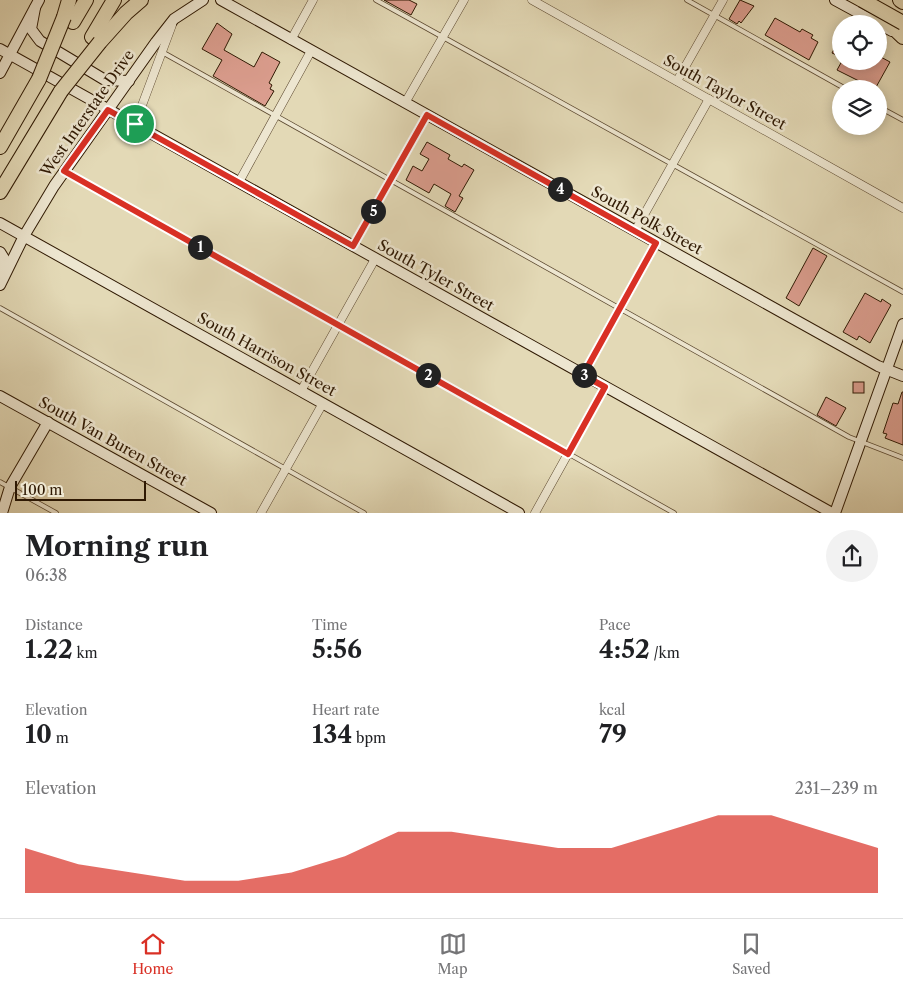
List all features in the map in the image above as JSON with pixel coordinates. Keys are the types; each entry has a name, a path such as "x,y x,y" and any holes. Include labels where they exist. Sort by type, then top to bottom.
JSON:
{"highway":[{"path":"69,0 69,20"},
{"path":"0,147 40,79 69,20 86,0"},
{"path":"0,192 61,91 96,40 114,0"},
{"path":"96,40 141,0"},
{"path":"863,0 903,37"},
{"path":"863,0 903,23"}],"main road":[{"name":"West Interstate Drive","path":"0,284 24,236 64,171 174,19 203,0"},
{"name":"South Polk Street","path":"221,0 656,243 887,370 903,376"},
{"path":"835,0 903,37"},
{"path":"0,72 37,4"},
{"path":"37,4 31,29 40,41 105,80 129,81"},
{"name":"South Tyler Street","path":"0,49 833,513"},
{"name":"South Harrison Street","path":"0,223 519,513"},
{"path":"0,252 5,260 0,284"},
{"path":"833,513 903,324"},
{"name":"South Van Buren Street","path":"0,396 211,513"},
{"path":"2,513 10,487 48,422"}],"street":[{"path":"291,40 313,0"},
{"path":"405,103 464,0"},
{"name":"South Taylor Street","path":"532,0 903,208"},
{"path":"677,81 723,0"},
{"path":"135,124 174,19"},
{"path":"239,182 311,51"},
{"path":"635,231 709,99"},
{"path":"353,246 427,115"},
{"path":"583,375 656,243"},
{"path":"301,390 375,259"},
{"path":"535,513 605,387"},
{"path":"261,513 323,403"}],"lane":[{"path":"376,0 903,292"},
{"path":"687,0 832,81"},
{"path":"162,52 860,442 903,458"},
{"path":"887,111 903,120"},
{"path":"64,171 674,513"},
{"path":"0,308 364,513"},
{"path":"0,482 56,513"}],"building":[{"path":"384,0 409,0 417,4 411,15"},
{"path":"740,0 754,6 741,23 739,21 737,24 729,19"},
{"path":"775,18 800,32 802,29 813,35 811,38 818,42 809,60 765,35"},
{"path":"217,23 232,34 224,50 254,67 262,52 280,62 269,83 272,85 270,89 274,91 265,106 213,76 222,60 202,49"},
{"path":"837,70 886,70 880,80 857,80"},
{"path":"427,142 450,155 448,159 462,167 464,164 474,170 459,196 463,198 455,212 445,206 451,194 434,184 429,193 406,180 413,166 422,171 429,159 420,154"},
{"path":"813,248 827,256 799,306 786,298"},
{"path":"865,293 881,302 882,299 891,305 870,343 859,336 857,340 843,332"},
{"path":"853,382 864,382 864,393 853,393"},
{"path":"902,392 903,445 885,438 887,434 883,433 893,403 898,404"},
{"path":"826,397 846,408 836,426 817,415"}],"route":[{"path":"108,110 135,124 353,246 427,115 656,243 583,375 605,387 568,454 64,171 108,110"}]}
